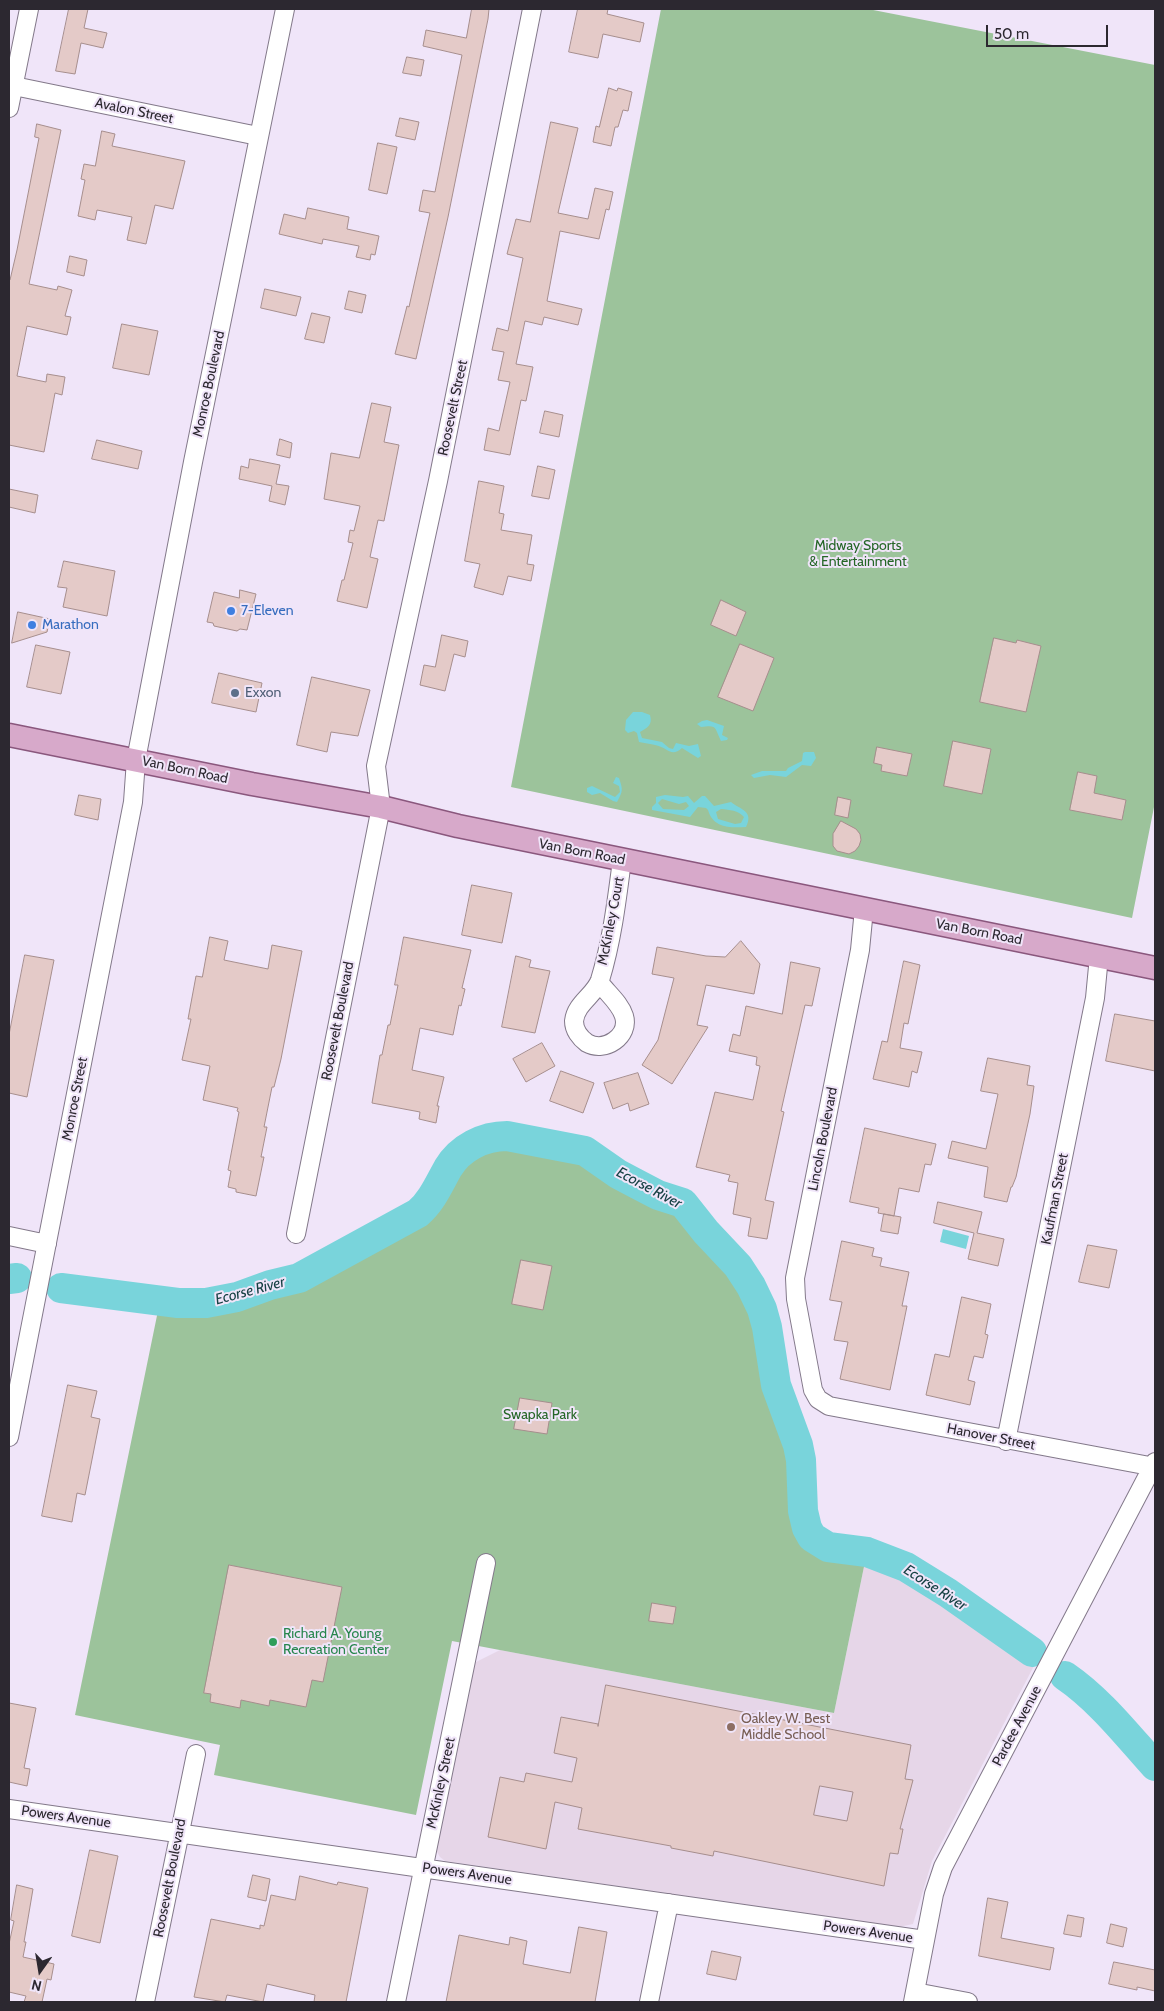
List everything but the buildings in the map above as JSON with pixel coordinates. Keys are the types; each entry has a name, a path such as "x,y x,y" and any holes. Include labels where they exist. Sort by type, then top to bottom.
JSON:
{"main road":[{"name":"Van Born Road","path":"9,735 381,807 458,826 1155,968"}],"street":[{"path":"9,108 11,86 30,9"},
{"name":"Monroe Boulevard","path":"136,760 193,462 284,9"},
{"name":"Roosevelt Street","path":"381,807 376,766 438,481 532,9"},
{"name":"Avalon Street","path":"11,86 258,136"},
{"name":"Monroe Street","path":"9,1437 133,802 136,760"},
{"name":"Roosevelt Boulevard","path":"296,1234 381,807"},
{"name":"McKinley Court","path":"599,982 617,901 622,860"},
{"name":"Lincoln Boulevard","path":"828,1406 818,1399 813,1390 796,1299 795,1278 860,950 864,909"},
{"name":"Kaufman Street","path":"1006,1441 1095,998 1099,956"},
{"path":"9,1236 48,1244"},
{"name":"Hanover Street","path":"828,1406 1006,1441 1154,1466"},
{"name":"Pardee Avenue","path":"914,1997 934,1894 943,1867 1154,1466"},
{"name":"McKinley Street","path":"396,2002 486,1563"},
{"name":"Roosevelt Boulevard","path":"145,2002 196,1754"},
{"name":"Powers Avenue","path":"9,1809 925,1940"},
{"path":"649,2002 668,1903"},
{"path":"914,1997 968,2002"}],"shaded area":[{"name":"Oakley W. Best Middle School","path":"867,1552 892,1560 948,1593 1036,1662 932,1861 913,1924 899,1927 445,1861 440,1857 436,1850 474,1663 500,1650 834,1713"}],"green space":[{"name":"Midway Sports & Entertainment","path":"661,9 868,9 1155,65 1155,802 1132,918 511,787"},
{"name":"Swapka Park","path":"496,1136 507,1136 585,1151 618,1174 658,1195 683,1203 706,1232 738,1266 751,1286 762,1309 767,1327 776,1385 798,1445 801,1460 803,1511 807,1528 812,1537 828,1547 867,1552 834,1713 452,1641 416,1815 214,1775 220,1745 75,1715 160,1301 206,1303 237,1297 270,1285 289,1282 418,1213 432,1197 448,1168 457,1157 475,1144"}],"water":[{"path":"633,712 642,712 650,715 650,724 640,732 642,738 662,742 673,749 676,743 689,746 698,744 701,756 698,758 682,748 672,752 659,746 639,742 637,733 634,731 628,733 625,730 626,720"},
{"path":"707,720 724,726 722,735 728,738 727,740 721,741 715,728 710,726 701,727 697,724"},
{"path":"814,752 816,758 811,766 802,765 786,777 770,775 754,778 751,775 762,771 786,771 802,761 803,753"},
{"path":"616,777 619,778 622,788 617,802 600,793 592,795 587,792 587,788 592,786 615,797 620,792 619,786 613,783"},
{"path":"665,795 688,796 694,803 702,796 705,796 714,806 731,802 747,814 748,822 746,827 723,826 710,816 706,808 698,807 690,817 652,810 656,803 656,797","holes":["662,799 679,804 686,802 689,806 684,810 663,809 658,803","721,809 734,811 742,815 744,817 741,823 735,824 718,819 716,812"]},
{"path":"943,1229 969,1236 966,1249 940,1242"}],"waterway":[{"name":"Ecorse River","path":"61,1288 178,1303 206,1303 237,1297 270,1285 299,1278 418,1213 431,1198 453,1161 473,1144 489,1138 507,1136 585,1151 618,1174 658,1195 683,1203 706,1232 738,1266 751,1286 762,1309 767,1327 776,1385 798,1445 801,1460 803,1511 807,1528 812,1537 828,1547 867,1552 906,1567 948,1593 1032,1652"},
{"name":"Ecorse River","path":"9,1279 17,1278"},
{"name":"Ecorse River","path":"1065,1676 1090,1696 1155,1766"}],"place":[{"name":"7-Eleven","path":"231,611"},
{"name":"Marathon","path":"32,625"},
{"name":"Exxon","path":"235,693"},
{"name":"Richard A. Young Recreation Center","path":"273,1642"},
{"name":"Oakley W. Best Middle School","path":"731,1727"}]}
